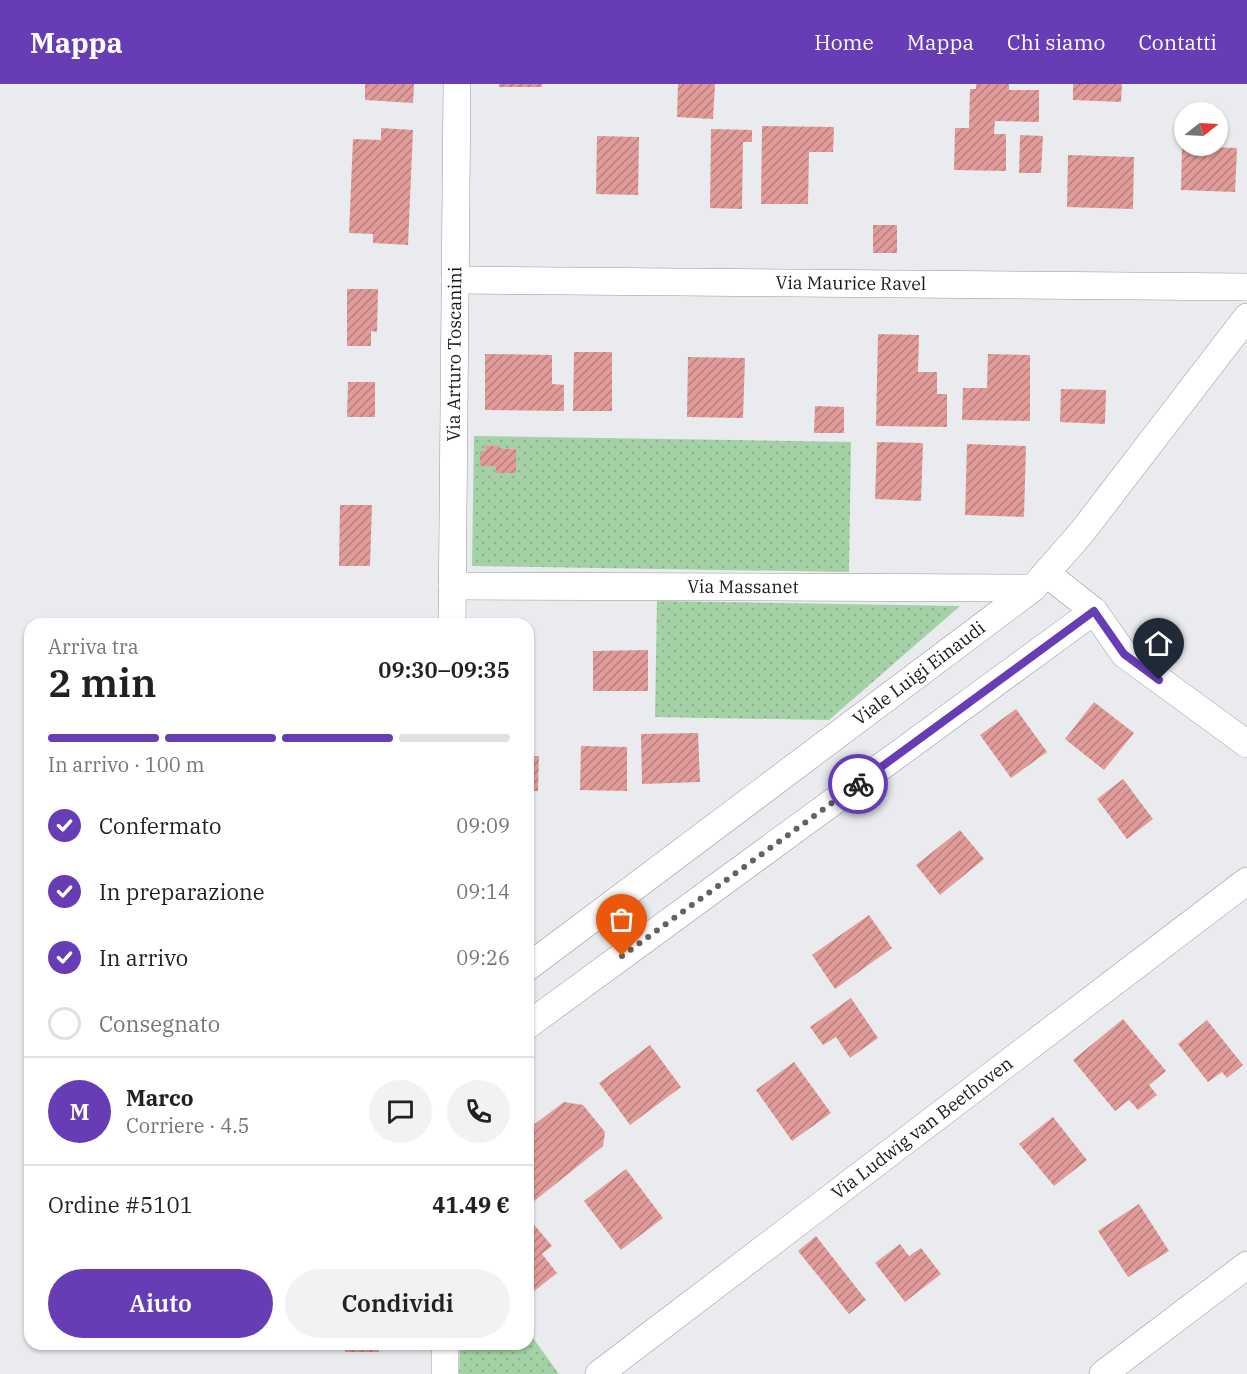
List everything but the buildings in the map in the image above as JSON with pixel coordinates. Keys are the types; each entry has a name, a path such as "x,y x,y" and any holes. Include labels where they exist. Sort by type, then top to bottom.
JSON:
{"street":[{"name":"Via Arturo Toscanini","path":"452,618 457,84"},
{"name":"Via Maurice Ravel","path":"455,280 1247,287"},
{"name":"Viale Luigi Einaudi","path":"534,962 1040,581 1082,532 1247,317"},
{"name":"Via Massanet","path":"452,586 1040,581"},
{"path":"1040,581 1094,611 1124,654 1247,744"},
{"path":"534,1021 1094,611"},
{"name":"Via Ludwig van Beethoven","path":"599,1374 1247,881"},
{"path":"1103,1374 1247,1265"},
{"path":"445,1350 445,1374"}],"green space":[{"path":"474,436 851,442 849,572 472,566","holes":["486,445 500,446 500,448 516,449 516,473 496,473 495,466 480,466 480,451 486,451"]},
{"path":"657,601 960,606 829,720 655,717"},
{"path":"534,1339 559,1374 459,1374 460,1350 534,1350"}],"way so far":[{"path":"622,956 858,784"}],"route":[{"path":"858,784 1094,611 1124,654 1159,680"}]}
